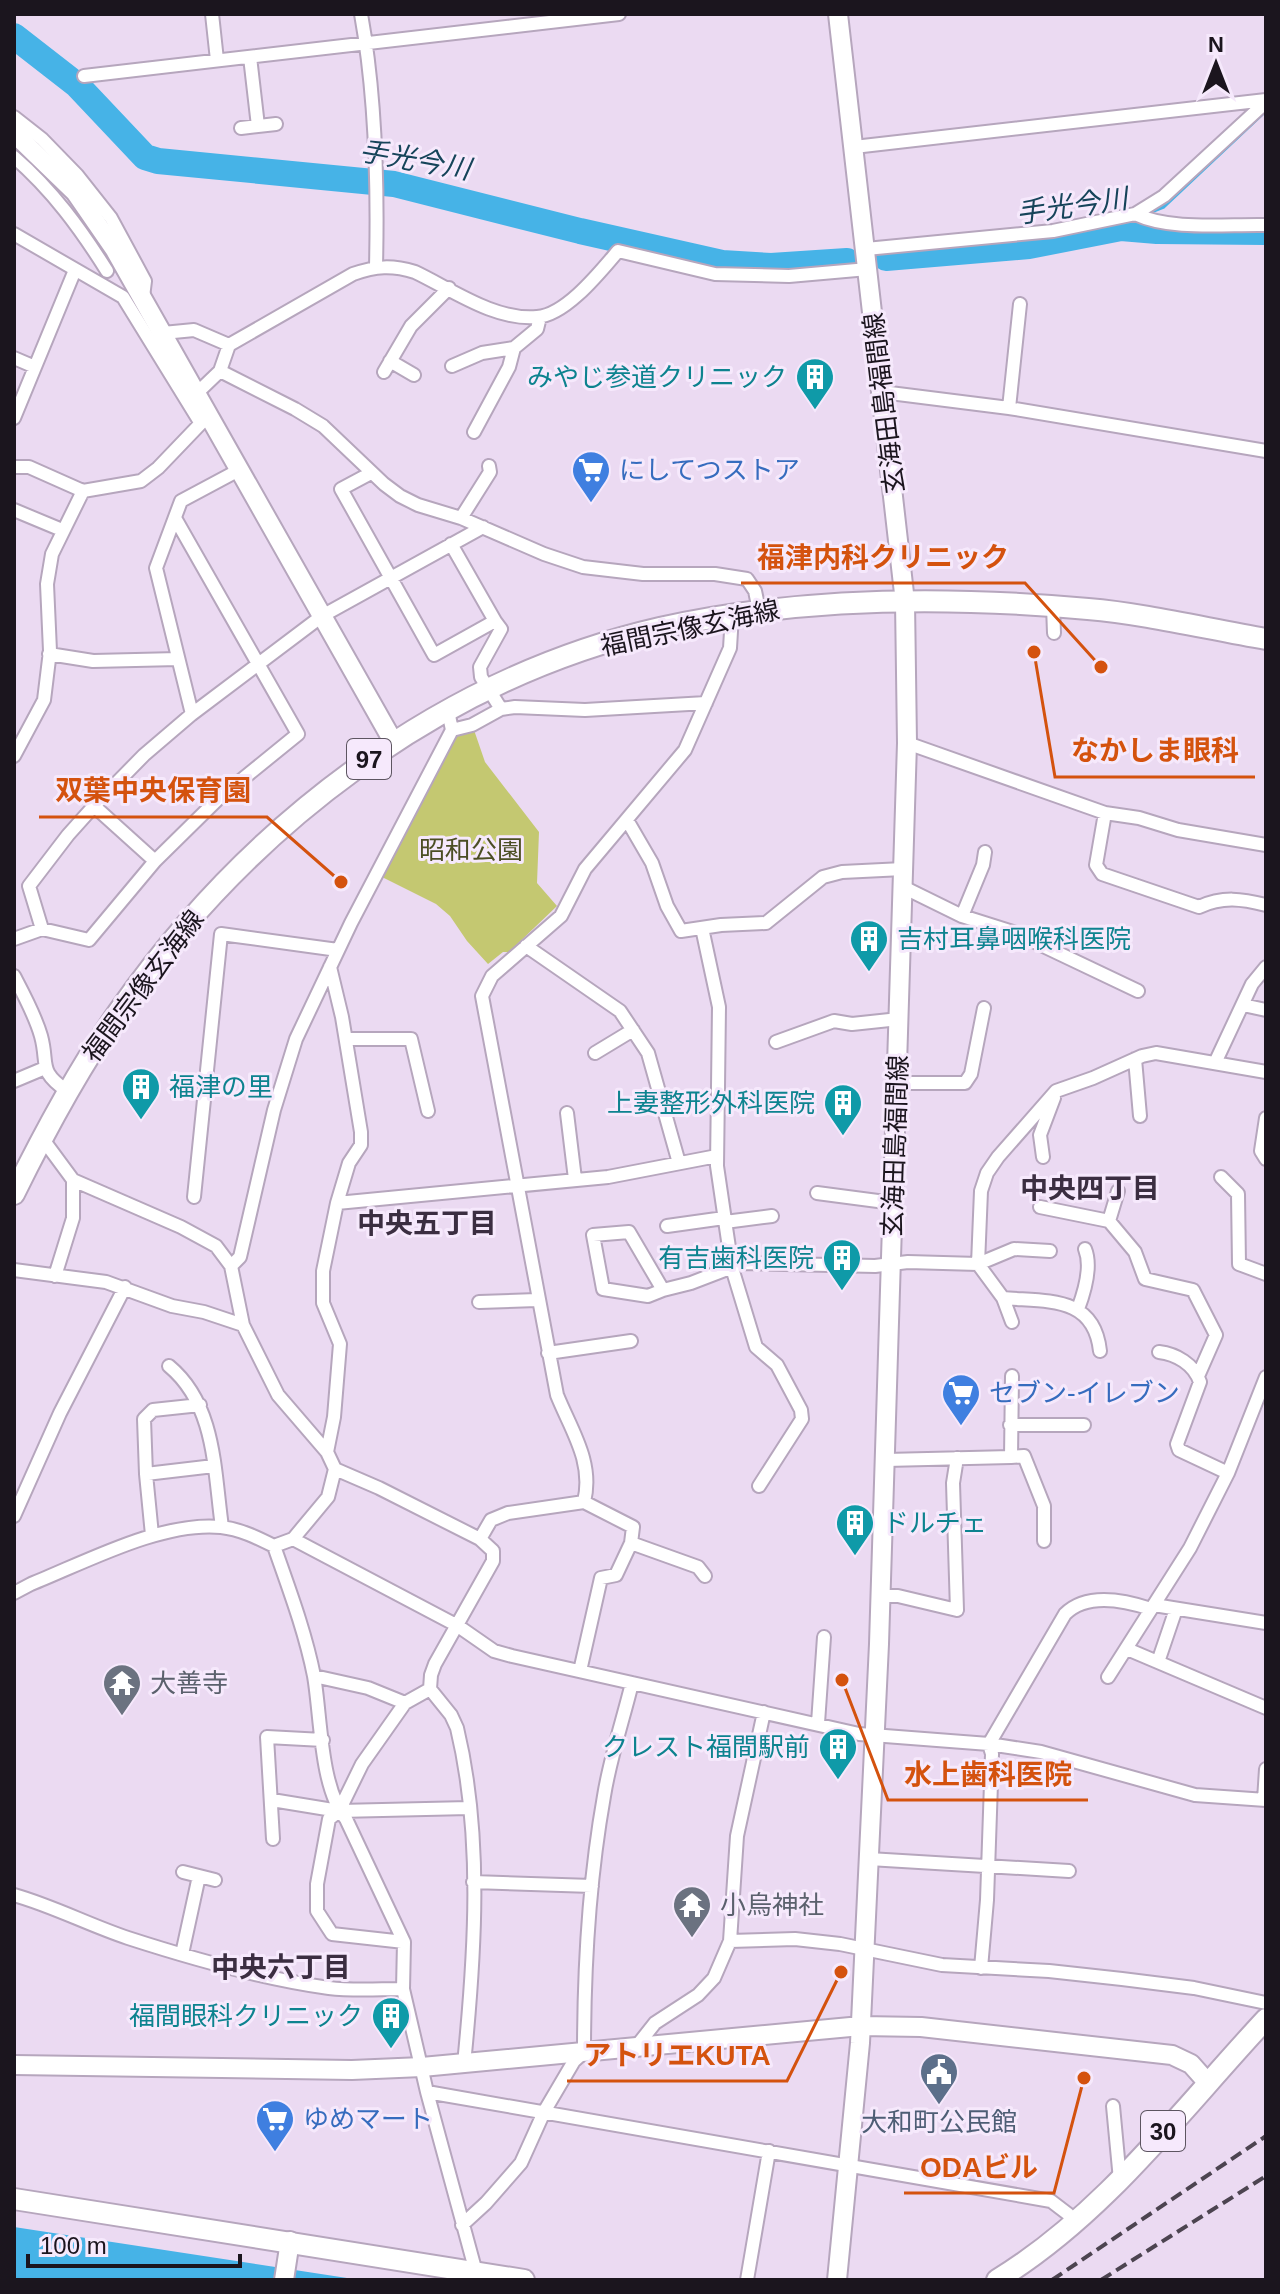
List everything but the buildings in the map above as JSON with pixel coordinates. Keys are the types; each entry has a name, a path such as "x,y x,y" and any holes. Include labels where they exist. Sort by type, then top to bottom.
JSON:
{"main road":[{"name":"玄海田島福間線","path":"837,2280 861,2026 875,1735 907,743 905,602 838,14"},
{"path":"14,133 75,192 115,261 143,297 196,394 204,420 239,470 394,743"},
{"name":"福間宗像玄海線","path":"14,1194 67,1091 143,979 211,897 248,859 315,801 394,743 450,721 490,688 533,669 619,639 759,610 802,606 905,602 1053,606 1092,609 1266,639"},
{"name":"30","path":"997,2280 1031,2259 1120,2180 1266,2019"},
{"path":"14,2065 352,2070 422,2067 861,2026 921,2027 1172,2055 1191,2064 1207,2082"},
{"path":"14,2199 289,2250 524,2280"},
{"path":"284,2280 289,2250"}],"street":[{"path":"212,14 217,60"},
{"path":"361,14 377,182 376,266"},
{"path":"84,76 619,14"},
{"path":"250,57 258,126"},
{"path":"854,147 1266,101"},
{"path":"866,249 1029,235 1135,214 1164,196 1266,101"},
{"path":"14,117 42,139 68,166 111,218 145,281 143,297"},
{"path":"241,128 276,124"},
{"path":"14,157 60,203 81,230 115,261 91,280"},
{"path":"1135,214 1151,221 1172,223 1266,225"},
{"path":"14,234 123,297 204,420 158,468 141,481 83,491 29,467 14,467"},
{"path":"196,394 220,371 229,345 353,274 376,266 415,272 498,311 540,317 560,307 593,282 618,251 715,274 773,277 868,269"},
{"path":"14,418 75,270"},
{"path":"414,375 387,367 411,326 449,288"},
{"path":"1009,408 1020,304"},
{"path":"452,366 482,353 514,348 537,329 540,317"},
{"path":"163,333 194,330 229,345"},
{"path":"474,432 509,367 514,348"},
{"path":"14,358 35,367"},
{"path":"220,371 323,426 371,473 400,496 583,567 643,574 715,574 747,579 755,591 759,610"},
{"path":"882,392 1009,408 1266,451"},
{"path":"461,518 490,472 489,466"},
{"path":"192,714 156,568 181,501 239,470"},
{"path":"371,473 341,489 434,655 495,621"},
{"path":"15,754 44,700 49,654 47,584 52,554 83,491"},
{"path":"14,510 62,530"},
{"path":"14,939 42,929 89,940 155,861 218,799 298,734 175,518"},
{"path":"42,929 29,886 68,835 144,755 192,714 322,616 483,527"},
{"path":"451,544 501,629 480,667 481,677 501,709"},
{"path":"1053,606 1054,633"},
{"path":"584,1502 587,1489 583,1452 557,1395 482,996 492,976 561,916 585,869 685,750 730,648 732,615"},
{"path":"49,654 93,661 178,659"},
{"path":"231,1266 240,1257 274,1110 296,1039 450,721 472,725 501,709 528,707 585,710 706,703"},
{"path":"907,743 1105,813 1266,846"},
{"path":"94,806 155,861"},
{"path":"1105,813 1096,865 1102,874 1199,907 1230,898 1266,905"},
{"path":"627,820 652,863 667,906 681,931 766,923 823,877 842,872 903,878 962,916 1016,933 1138,991"},
{"path":"962,916 983,865 985,852"},
{"path":"194,1197 223,920"},
{"path":"702,928 719,1007 717,1156 732,1268 756,1347 777,1365 801,1410 802,1419 759,1486"},
{"path":"221,934 338,950"},
{"path":"526,946 620,1011 648,1053 679,1163"},
{"path":"327,1452 334,1417 340,1344 323,1303 323,1271 349,1163 361,1145 346,1039 330,967"},
{"path":"1215,1063 1252,984 1266,967"},
{"path":"14,976 42,1037 45,1068 55,1082 67,1091"},
{"path":"1243,1005 1266,1010"},
{"path":"897,1083 965,1083 971,1074 984,1008"},
{"path":"776,1042 834,1021 852,1024 899,1019"},
{"path":"595,1053 633,1030"},
{"path":"346,1039 411,1039 428,1111"},
{"path":"1012,1322 1003,1298 978,1264 981,1191 987,1173 998,1157 1056,1091 1156,1053 1266,1072"},
{"path":"1135,1059 1140,1116"},
{"path":"14,1081 45,1068"},
{"path":"1043,1157 1040,1135 1056,1091"},
{"path":"567,1113 575,1179"},
{"path":"1266,1118 1261,1151 1266,1159"},
{"path":"42,1138 73,1180 181,1227 216,1246 231,1266 243,1325 278,1395 327,1452 335,1469 480,1539 493,1551 493,1561 435,1664 430,1689 451,1715 457,1728 469,1808 473,1882 464,2064"},
{"path":"337,1203 608,1177 717,1156"},
{"path":"1221,1177 1238,1194 1239,1264 1266,1274"},
{"path":"55,1276 73,1218 73,1180"},
{"path":"1109,1221 1118,1191"},
{"path":"817,1193 893,1203"},
{"path":"1040,1207 1109,1221 1135,1252 1145,1279 1193,1290 1216,1335 1198,1376 1200,1388 1177,1444 1179,1450 1228,1473"},
{"path":"667,1226 772,1216"},
{"path":"663,1290 629,1232 593,1235 603,1289 648,1296 743,1263 978,1264 1014,1249 1050,1251"},
{"path":"1078,1309 1087,1269 1085,1249"},
{"path":"14,1270 106,1282 172,1306 204,1312 243,1325"},
{"path":"14,1516 60,1413 125,1287"},
{"path":"1003,1298 1063,1303 1078,1309 1096,1332 1100,1351"},
{"path":"479,1302 537,1300"},
{"path":"548,1353 631,1341"},
{"path":"1159,1352 1176,1354 1198,1376"},
{"path":"169,1366 189,1385 206,1419 222,1527"},
{"path":"1011,1457 1012,1376"},
{"path":"1108,1677 1190,1548 1228,1473 1266,1377"},
{"path":"152,1535 143,1427 153,1410 200,1405"},
{"path":"1010,1425 1084,1425"},
{"path":"886,1460 1024,1456 1044,1506 1044,1541"},
{"path":"881,1596 898,1596 957,1610 953,1483 957,1458"},
{"path":"146,1474 214,1466"},
{"path":"274,1546 293,1539 328,1497 335,1469"},
{"path":"480,1539 491,1520 508,1513 584,1502 633,1527 631,1543 616,1575 601,1578 580,1671"},
{"path":"14,1593 152,1535 182,1528 222,1527 253,1535 274,1546 303,1626 314,1676 327,1773 339,1811 346,1819 404,1942 403,1989 427,2092 477,2276"},
{"path":"293,1539 458,1626 494,1651 875,1735 989,1744 1041,1752 1195,1795 1265,1800 1266,1769"},
{"path":"631,1543 698,1567 705,1576"},
{"path":"981,1968 988,1867 992,1754 989,1744 1065,1614 1075,1603 1091,1600 1134,1603 1266,1623"},
{"path":"1158,1662 1176,1609"},
{"path":"818,1723 824,1637"},
{"path":"1127,1649 1266,1708"},
{"path":"314,1676 368,1688 405,1703"},
{"path":"462,2225 521,2163 544,2112 574,2061 584,2052 586,1948 604,1793 632,1683"},
{"path":"404,1942 332,1934 317,1911 317,1884 329,1819 339,1811 362,1764 405,1703 430,1689"},
{"path":"636,2047 655,2023 698,1995 714,1978 730,1941 737,1836 764,1712"},
{"path":"273,1839 267,1737 323,1740"},
{"path":"272,1800 339,1811 469,1808"},
{"path":"869,1859 1069,1871"},
{"path":"183,1872 215,1880"},
{"path":"182,1954 199,1876"},
{"path":"473,1882 592,1886"},
{"path":"14,1895 40,1902 129,1939 253,1973 331,1988 403,1989"},
{"path":"730,1941 795,1939 864,1948 928,1963 1049,1971 1194,1988 1266,2003"},
{"path":"427,2092 1051,2201 1068,2214 1074,2224"},
{"path":"1113,2106 1120,2180"},
{"path":"747,2280 769,2151"}],"green space":[{"name":"昭和公園","path":"474,730 485,762 539,832 537,883 557,906 509,952 503,952 488,964 450,916 436,904 382,877 456,736"}],"water":[{"path":"14,2227 360,2280 14,2280"}],"waterway":[{"name":"手光今川","path":"14,36 77,85 145,157 158,161 394,184 722,263 771,266 847,261"},
{"path":"1148,213 1163,207 1264,112"},
{"name":"手光今川","path":"1121,228 1127,222"},
{"name":"手光今川","path":"886,258 1029,246 1121,228 1266,232"}],"railway":[{"path":"1052,2280 1266,2136"},
{"path":"1101,2280 1266,2176"}],"place":[{"name":"みやじ参道クリニック","path":"815,411"},
{"name":"にしてつストア","path":"591,504"},
{"name":"なかしま眼科","path":"1034,652"},
{"name":"福津内科クリニック","path":"1101,667"},
{"name":"双葉中央保育園","path":"341,882"},
{"name":"吉村耳鼻咽喉科医院","path":"869,973"},
{"name":"福津の里","path":"141,1121"},
{"name":"上妻整形外科医院","path":"843,1137"},
{"name":"有吉歯科医院","path":"842,1292"},
{"name":"セブン-イレブン","path":"961,1427"},
{"name":"ドルチェ","path":"855,1557"},
{"name":"水上歯科医院","path":"842,1680"},
{"name":"大善寺","path":"122,1717"},
{"name":"クレスト福間駅前","path":"838,1781"},
{"name":"小烏神社","path":"692,1939"},
{"name":"アトリエKUTA","path":"841,1972"},
{"name":"福間眼科クリニック","path":"391,2050"},
{"name":"ODAビル","path":"1084,2078"},
{"name":"大和町公民館","path":"939,2106"},
{"name":"ゆめマート","path":"275,2153"}],"district":[{"name":"中央四丁目","path":"1090,1188"},
{"name":"中央五丁目","path":"427,1223"},
{"name":"中央六丁目","path":"281,1967"}]}
